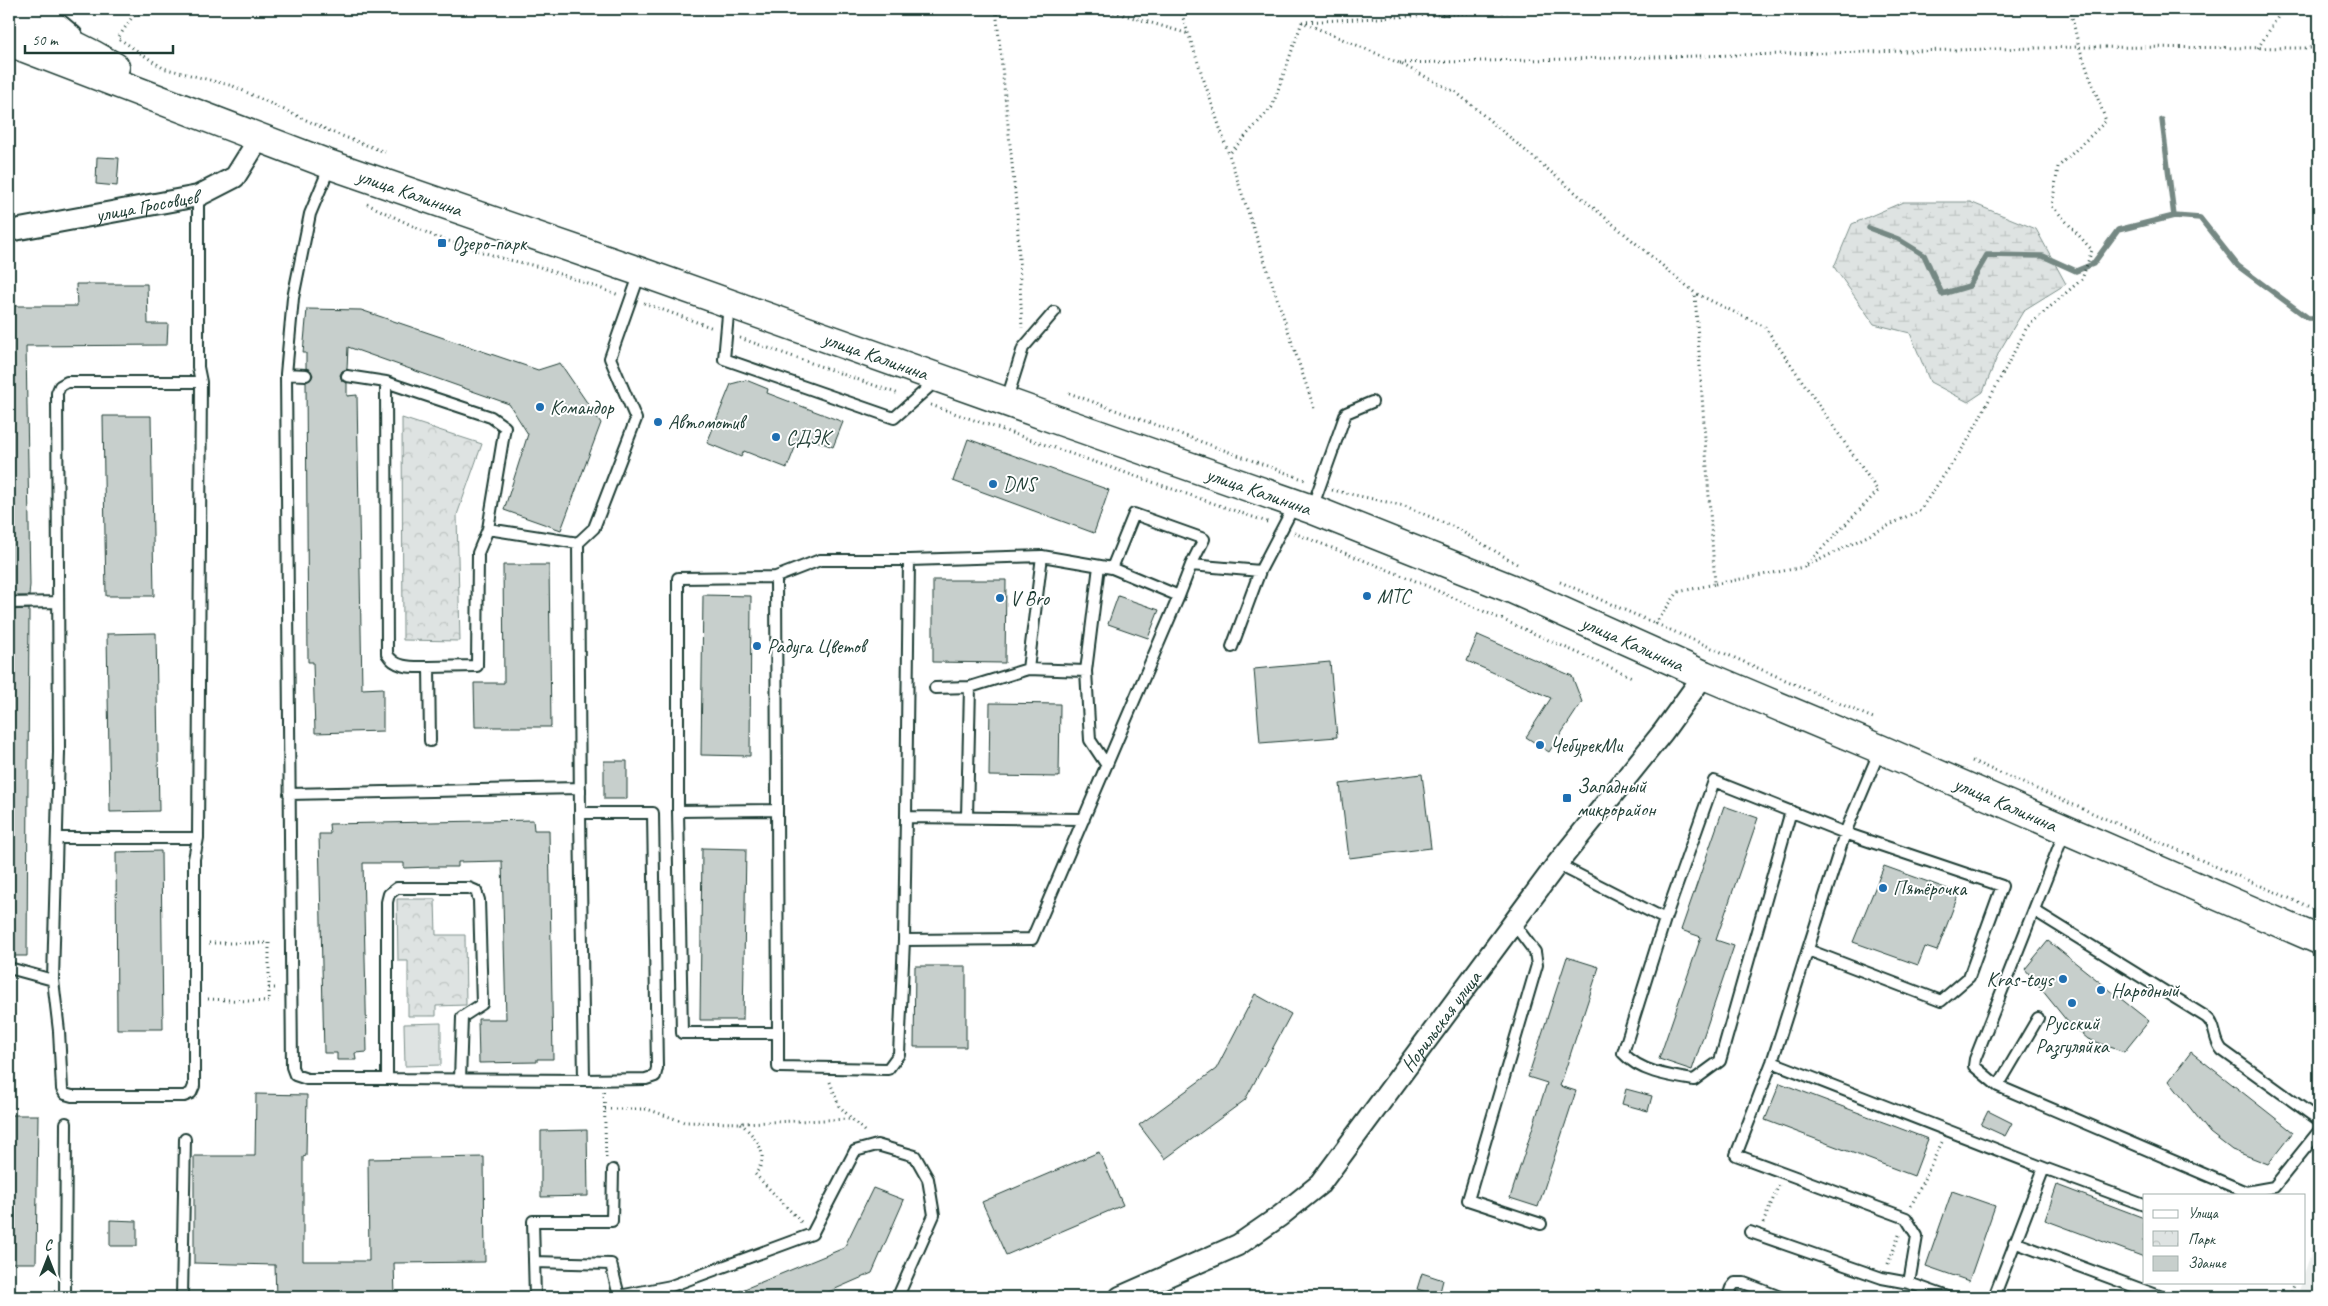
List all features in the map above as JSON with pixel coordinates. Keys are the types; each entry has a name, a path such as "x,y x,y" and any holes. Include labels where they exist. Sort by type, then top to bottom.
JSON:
{"main road":[{"path":"9,12 92,54 174,103"},
{"path":"9,42 174,103"},
{"name":"улица Калинина","path":"174,103 331,165 641,272 1006,402 1309,499 1704,675 1881,736 2066,830 2319,940"}],"street":[{"path":"40,9 92,54"},
{"name":"улица Гросовцев","path":"9,231 198,196 235,177 260,137"},
{"name":"Норильская улица","path":"1120,1297 1238,1245 1280,1216 1320,1184 1557,864 1663,732 1704,675"}],"lane":[{"path":"331,165 308,223 293,298 286,374 292,1067 295,1075 307,1079 387,1080 646,1080 655,1076 657,1068 653,813 580,813"},
{"path":"198,196 198,367 201,382 198,838 194,859 194,1086 190,1093 184,1096 72,1096 65,1094 62,1089 59,1031 53,980 60,752 57,602 57,393 60,386 67,382 201,382"},
{"path":"584,1080 578,543 594,528 636,419 610,358 641,272"},
{"path":"729,303 724,359 894,418 938,378"},
{"path":"1006,402 1023,348 1054,312"},
{"path":"286,374 306,375"},
{"path":"346,376 386,382 491,417 505,427 488,529 478,553 477,666 410,667 391,661 387,654 386,382"},
{"path":"1232,647 1260,571 1282,528 1309,499 1346,413 1372,402"},
{"path":"904,940 1032,939 1191,565 1204,539 1134,514 1112,568"},
{"path":"488,529 578,543"},
{"path":"1028,669 1042,556"},
{"path":"778,1033 682,1033 678,811 678,578 776,577 820,560 910,560 1042,556 1112,568 1179,596"},
{"path":"776,577 778,1067 888,1069 899,1054 904,940 910,560"},
{"path":"1191,565 1260,571"},
{"path":"1099,566 1086,671 1090,740 1106,764"},
{"path":"9,603 57,602"},
{"path":"429,667 430,741"},
{"path":"935,688 970,687 1028,669 1086,671"},
{"path":"967,817 970,687"},
{"path":"1881,736 1845,833 1772,1062 1736,1155 1906,1218 1917,1236 1909,1283"},
{"path":"1790,811 1720,1061 1694,1080 1668,1076 1632,1063 1623,1053 1665,919 1714,780 1845,833 2002,886 1969,977 1941,1001 1808,950"},
{"path":"289,794 580,788"},
{"path":"678,811 776,810"},
{"path":"906,817 1084,819"},
{"path":"2066,830 1974,1059 1974,1066 1998,1086 2246,1192 2274,1187 2319,1131"},
{"path":"57,838 198,838"},
{"path":"1557,864 1665,919"},
{"path":"387,1080 387,902 389,894 397,888 469,888 476,891 479,900 482,1004 462,1017 460,1080"},
{"path":"2035,911 2206,1017 2211,1021 2218,1046 2222,1050 2319,1120"},
{"path":"1514,924 1536,952 1537,965 1468,1200 1541,1224"},
{"path":"9,968 53,980"},
{"path":"1998,1086 2038,1018"},
{"path":"1772,1062 2143,1205"},
{"path":"65,1297 66,1123"},
{"path":"182,1297 185,1139"},
{"path":"534,1262 611,1264 620,1296 671,1286 812,1234 855,1150 876,1145 915,1156 928,1179 934,1215 896,1297"},
{"path":"1994,1297 2044,1168"},
{"path":"535,1297 533,1220 612,1221 613,1170"},
{"path":"1754,1233 1882,1278 1909,1283 1948,1297"},
{"path":"2014,1242 2162,1297"},
{"path":"1728,1297 1731,1288 1736,1283 1744,1283 1780,1297"}],"path":[{"path":"148,9 133,16 118,38 164,68 233,86 334,133 385,152"},
{"path":"996,9 1017,212 1023,348"},
{"path":"1104,9 1190,35"},
{"path":"1180,9 1314,408"},
{"path":"1302,22 1544,9"},
{"path":"1654,624 1678,592 1804,567 1920,510 1967,442 2027,327 2082,279 2092,250 2052,206 2058,168 2106,121 2079,47 2070,9"},
{"path":"2258,48 2283,9"},
{"path":"1302,22 1399,63 1457,94 1695,294 1766,327 1878,491 1804,567"},
{"path":"1231,152 1272,107 1302,22"},
{"path":"1399,63 2079,47 2319,48"},
{"path":"366,204 436,236 501,258 540,267 1282,528 1411,579 1632,677"},
{"path":"1695,294 1715,584"},
{"path":"1069,393 1309,499 1343,493 1405,506 1454,527 1522,566"},
{"path":"1558,582 1654,624 1881,736"},
{"path":"1964,758 2319,911"},
{"path":"194,943 268,943 269,988 268,1002 195,999"},
{"path":"269,988 292,988"},
{"path":"824,1068 839,1106 876,1145"},
{"path":"604,1079 606,1163 612,1163 613,1170"},
{"path":"605,1109 647,1109 684,1122 740,1123 852,1119"},
{"path":"740,1123 758,1141 763,1155 762,1167 755,1174 812,1234"},
{"path":"1754,1233 1785,1173"},
{"path":"2289,1297 2293,1284"}],"shaded area":[{"path":"2319,1230 2319,1297 2297,1297 2301,1284 2306,1284 2306,1268"}],"green space":[{"path":"1903,202 1970,202 2036,229 2066,284 2024,310 1999,352 1983,392 1968,402 1930,382 1910,333 1874,324 1834,267 1852,224"},
{"path":"402,418 482,444 457,515 460,641 403,640"},
{"path":"397,899 435,899 436,935 465,935 466,1005 436,1006 436,1016 408,1016 408,961 398,961"},
{"path":"441,1023 441,1065 405,1066 404,1024"}],"building":[{"path":"97,157 119,158 117,186 96,184"},
{"path":"76,284 147,284 148,324 168,324 167,345 26,346 30,585 29,596 9,596 9,306 77,306"},
{"path":"307,309 361,310 538,370 560,363 601,423 561,530 504,510 528,434 509,404 348,347 347,369 342,371 340,375 342,381 347,383 347,396 357,395 362,689 383,688 383,731 315,733 313,662 308,662 306,382 313,375 306,368 306,353 303,353"},
{"path":"746,380 768,389 767,393 843,422 833,447 800,435 787,468 744,451 741,457 707,443 731,384"},
{"path":"103,416 151,416 154,596 106,596"},
{"path":"968,439 1109,490 1094,533 953,481"},
{"path":"503,565 549,565 551,727 475,727 474,683 504,683"},
{"path":"933,580 1006,580 1005,663 933,662"},
{"path":"703,595 751,596 750,756 701,755"},
{"path":"1118,596 1159,610 1148,638 1108,624"},
{"path":"29,609 27,956 9,956 9,610"},
{"path":"156,633 159,811 110,812 107,634"},
{"path":"1478,635 1572,676 1582,702 1549,752 1526,737 1551,698 1467,661"},
{"path":"1330,662 1337,737 1260,743 1254,669"},
{"path":"990,703 1060,704 1059,777 989,776"},
{"path":"604,761 627,761 627,799 604,799"},
{"path":"1422,774 1431,848 1349,858 1340,784"},
{"path":"1724,806 1758,818 1716,940 1734,946 1692,1070 1659,1059 1701,937 1681,930"},
{"path":"533,820 534,830 549,830 553,1059 537,1059 537,1062 479,1063 478,1019 506,1019 502,861 458,862 458,867 404,868 404,863 363,863 367,1052 355,1053 356,1060 337,1060 337,1053 324,1053 319,834 330,834 329,824"},
{"path":"702,848 746,849 743,1020 700,1020"},
{"path":"161,851 163,1029 117,1029 116,852"},
{"path":"1884,866 1959,893 1937,951 1925,947 1918,965 1853,942"},
{"path":"2048,941 2149,1021 2124,1052 2088,1039 2067,1021 2025,969"},
{"path":"1567,957 1599,967 1560,1086 1576,1091 1538,1207 1510,1198 1547,1083 1528,1077"},
{"path":"915,966 966,966 966,1047 914,1047"},
{"path":"1255,994 1291,1014 1245,1100 1165,1159 1139,1125 1216,1069"},
{"path":"2191,1052 2293,1132 2268,1164 2232,1150 2210,1133 2169,1081"},
{"path":"1780,1083 1928,1139 1914,1176 1765,1120"},
{"path":"1626,1089 1652,1096 1648,1111 1622,1104"},
{"path":"256,1094 307,1095 306,1156 303,1157 303,1261 369,1261 368,1159 484,1157 485,1262 394,1263 395,1297 276,1297 275,1265 194,1263 194,1156 255,1156"},
{"path":"1988,1111 2012,1123 2005,1136 1981,1125"},
{"path":"9,1115 38,1115 36,1263 9,1263"},
{"path":"587,1130 588,1196 541,1197 541,1131"},
{"path":"1099,1152 1123,1205 1006,1255 982,1202"},
{"path":"2057,1185 2143,1218 2143,1257 2045,1220"},
{"path":"873,1188 904,1200 872,1273 817,1297 725,1297 844,1248"},
{"path":"1952,1191 1995,1206 1969,1281 1926,1266"},
{"path":"110,1220 137,1221 137,1246 110,1246"},
{"path":"1422,1273 1443,1280 1439,1296 1417,1289"}],"waterway":[{"path":"2162,120 2174,216"},
{"path":"1869,228 1898,239 1924,255 1942,294 1969,286 1987,255 2043,256 2076,271 2093,264 2118,230 2174,216 2200,218 2238,266 2308,318 2319,318"}],"place":[{"name":"Озеро-парк","path":"442,243"},
{"name":"Командор","path":"540,407"},
{"name":"Автомотив","path":"658,422"},
{"name":"СДЭК","path":"776,437"},
{"name":"DNS","path":"993,484"},
{"name":"МТС","path":"1367,596"},
{"name":"V Bro","path":"1000,598"},
{"name":"Радуга Цветов","path":"757,646"},
{"name":"ЧебурекМи","path":"1540,745"},
{"name":"Западный микрорайон","path":"1567,798"},
{"name":"Пятёрочка","path":"1883,888"},
{"name":"Kras-toys","path":"2063,979"},
{"name":"Народный","path":"2101,990"},
{"name":"Русский Разгуляйка","path":"2072,1003"}]}
